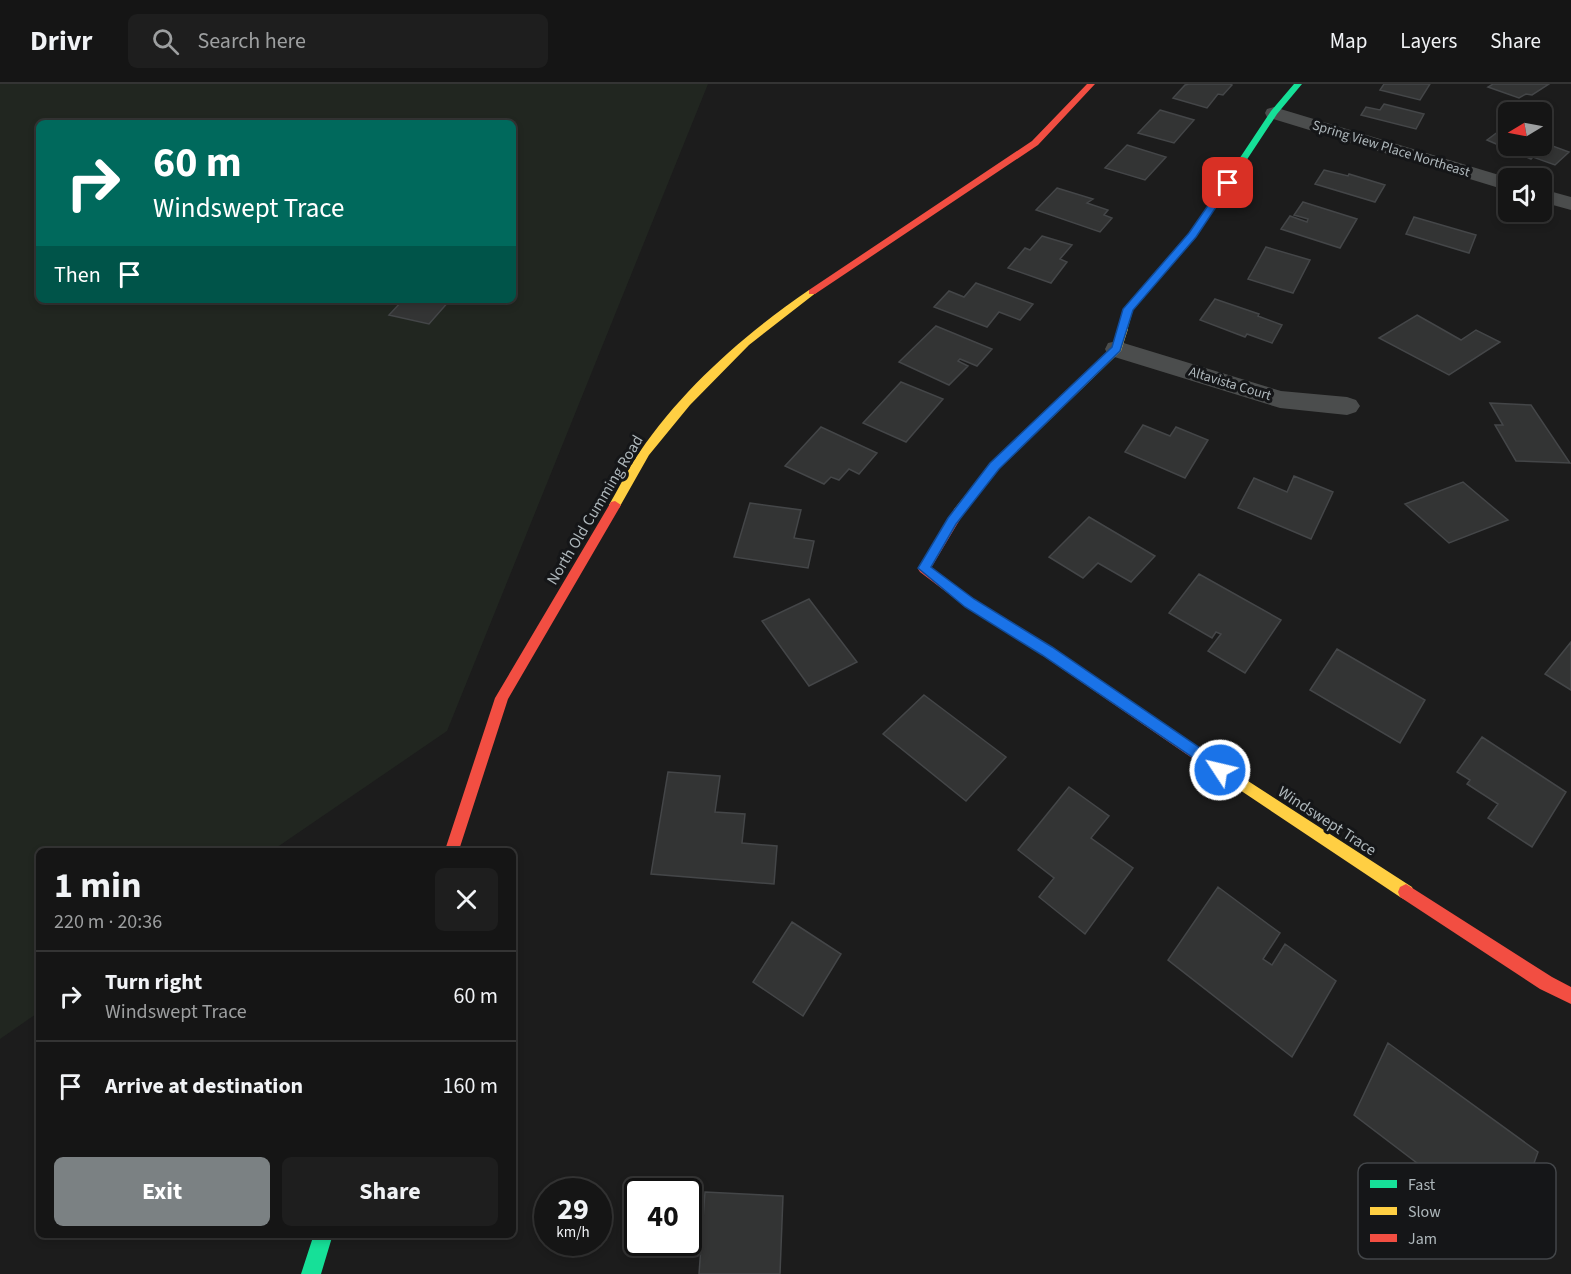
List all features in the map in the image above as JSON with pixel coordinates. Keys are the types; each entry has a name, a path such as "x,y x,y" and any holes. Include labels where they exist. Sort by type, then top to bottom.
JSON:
{"street":[{"name":"North Old Cumming Road","path":"453,848 502,698 649,447 723,364 777,316 1035,142 1092,84"},
{"path":"1117,349 1128,309 1193,235 1274,113 1298,84"},
{"name":"Spring View Place Northeast","path":"1274,113 1498,182"},
{"path":"1552,198 1571,204"},
{"name":"Altavista Court","path":"1117,349 1280,399 1347,406"},
{"name":"Windswept Trace","path":"1117,349 994,466 952,521 924,568 970,603 1047,651 1258,796 1546,983 1571,996"},
{"path":"311,1274 323,1238"}],"shaded area":[{"path":"0,84 708,84 447,731 276,848 36,848 36,1014 0,1039"}],"building":[{"path":"1384,84 1430,84 1420,100 1380,90"},
{"path":"1493,84 1549,84 1532,95 1526,94 1519,98 1488,87"},
{"path":"1185,85 1232,85 1223,95 1218,94 1207,108 1173,98"},
{"path":"1384,104 1424,114 1416,129 1361,115 1366,107 1380,110"},
{"path":"1160,110 1194,120 1174,143 1138,133"},
{"path":"1498,132 1498,145 1487,140"},
{"path":"1127,145 1166,157 1145,180 1105,168"},
{"path":"1552,146 1569,152 1555,165 1533,157 1531,159 1524,156 1552,156"},
{"path":"1324,170 1348,176 1349,174 1385,185 1375,202 1315,184"},
{"path":"1057,188 1093,199 1087,203 1108,210 1104,215 1112,218 1100,232 1036,210"},
{"path":"1303,202 1357,219 1340,248 1281,229 1290,216 1307,222 1308,219 1294,215"},
{"path":"1414,217 1476,235 1469,253 1406,234"},
{"path":"1042,236 1072,245 1060,259 1067,262 1051,283 1008,268 1025,248 1030,250"},
{"path":"1266,247 1310,260 1293,293 1248,279"},
{"path":"976,283 1033,304 1020,320 999,312 987,327 934,307 949,291 964,297"},
{"path":"1215,299 1259,314 1258,316 1282,325 1272,343 1247,334 1245,337 1200,320"},
{"path":"400,303 447,303 429,324 389,315"},
{"path":"1417,315 1461,340 1476,330 1500,342 1449,375 1379,338"},
{"path":"936,326 992,349 977,366 960,359 958,361 968,366 949,385 899,362"},
{"path":"901,382 943,399 906,442 863,423"},
{"path":"1490,403 1531,405 1570,463 1516,461 1495,425 1503,425"},
{"path":"1143,425 1170,436 1176,427 1208,440 1185,478 1125,452"},
{"path":"821,427 877,453 859,474 849,469 839,480 831,477 824,484 785,466"},
{"path":"1294,476 1333,492 1311,539 1238,508 1254,478 1287,492"},
{"path":"1463,482 1508,520 1449,543 1405,504"},
{"path":"750,503 801,510 794,538 814,541 808,568 734,557"},
{"path":"1089,517 1155,556 1131,582 1098,563 1083,578 1049,557"},
{"path":"1199,574 1281,620 1245,673 1208,651 1221,634 1216,632 1212,638 1169,613"},
{"path":"809,599 857,662 809,686 762,621"},
{"path":"1571,642 1571,690 1545,674"},
{"path":"1337,649 1425,700 1400,743 1310,690"},
{"path":"924,695 1006,757 966,801 883,734"},
{"path":"1482,737 1566,792 1532,847 1488,818 1498,804 1467,784 1470,780 1457,772"},
{"path":"668,772 720,776 715,812 745,814 742,843 777,846 774,884 651,874"},
{"path":"1069,787 1109,816 1091,838 1133,868 1085,934 1039,897 1054,878 1018,850"},
{"path":"1218,887 1280,933 1263,959 1272,965 1285,944 1336,981 1292,1057 1168,960"},
{"path":"792,922 841,954 803,1016 753,982"},
{"path":"1388,1043 1538,1152 1534,1163 1417,1163 1354,1115"},
{"path":"705,1192 783,1196 780,1274 699,1274"}],"traffic: fast":[{"path":"1123,329 1128,309 1193,235 1274,113 1298,84"},
{"path":"311,1274 323,1238"}],"traffic: slow":[{"path":"615,505 645,453 705,382 767,325 812,292"},
{"path":"959,511 995,466 1117,349 1123,329"},
{"path":"1197,754 1406,892"}],"traffic: jam":[{"path":"812,292 1035,143 1091,84"},
{"path":"453,848 502,698 615,505"},
{"path":"959,511 924,569 970,603 1047,651 1197,754"},
{"path":"1406,892 1546,983 1571,996"}],"route":[{"path":"1220,770 1047,651 970,603 924,568 952,521 994,466 1117,349 1128,309 1193,235 1228,183"}]}
